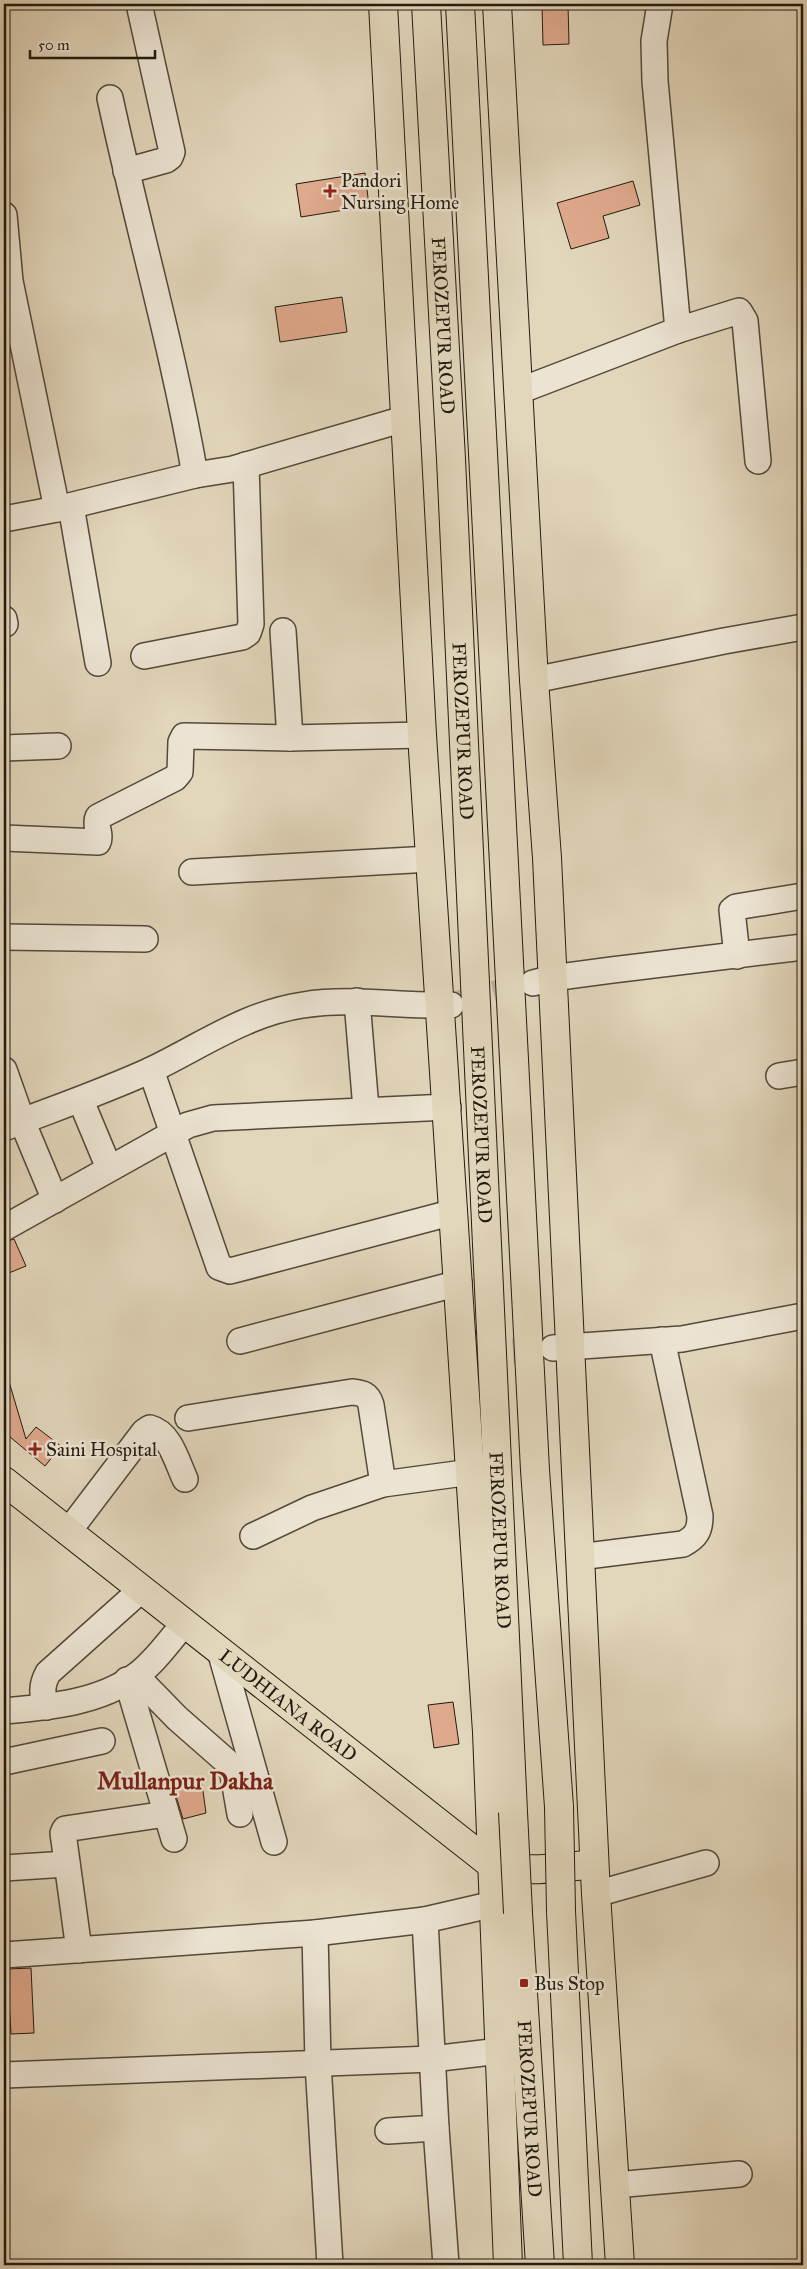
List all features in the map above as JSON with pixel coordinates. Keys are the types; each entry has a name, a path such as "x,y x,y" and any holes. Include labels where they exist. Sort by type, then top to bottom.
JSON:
{"main road":[{"path":"383,4 422,735 431,859 446,1005 448,1107 459,1283 470,1355 471,1472 486,1722 492,1866 506,1908 500,2051 508,2265"},
{"name":"FEROZEPUR ROAD","path":"426,4 452,469 513,1812 506,1908 540,2265"},
{"path":"460,4 532,1422 559,1807 578,2265"},
{"path":"497,4 534,680 545,819 543,981 561,1348 579,1557 594,1864 620,2265"},
{"name":"LUDHIANA ROAD","path":"4,1480 492,1866 507,1869 543,1871 594,1864"}],"street":[{"path":"126,171 166,160 172,152 139,4"},
{"path":"660,4 654,41 655,81 678,330"},
{"path":"110,98 126,171 170,347 195,475"},
{"path":"4,215 10,282 64,507 98,663"},
{"path":"519,391 733,311 743,314 758,461"},
{"path":"4,520 195,475 246,465 404,419"},
{"path":"144,656 242,637 248,633 251,624 246,465"},
{"path":"534,680 714,643 803,627"},
{"path":"283,630 290,738"},
{"path":"4,838 98,842 100,837 96,824 98,817 175,778 180,772 181,742 184,736 290,738 422,735"},
{"path":"4,748 58,746"},
{"path":"192,872 431,859"},
{"path":"737,956 732,910 736,907 803,896"},
{"path":"4,938 145,939"},
{"path":"543,981 803,947"},
{"path":"13,1125 81,1100 151,1070 230,1028 268,1012 304,1005 357,1000 446,1005"},
{"path":"357,1000 366,1109"},
{"path":"4,1070 13,1125 55,1200"},
{"path":"151,1070 219,1267 223,1270 230,1271 454,1212"},
{"path":"778,1076 803,1072"},
{"path":"81,1100 109,1168"},
{"path":"4,1228 188,1125 213,1118 366,1109 448,1107"},
{"path":"240,1342 459,1283"},
{"path":"561,1348 662,1340 803,1316"},
{"path":"579,1557 683,1544 694,1539 700,1528 700,1516 662,1340"},
{"path":"188,1418 352,1392 362,1393 369,1398 371,1405 383,1484"},
{"path":"68,1532 144,1432 150,1428 160,1430 165,1437 184,1479"},
{"path":"253,1536 312,1508 383,1484 471,1472"},
{"path":"46,1707 42,1694 43,1682 48,1673 142,1590"},
{"path":"4,1711 81,1701 132,1678 184,1624"},
{"path":"222,1654 274,1842"},
{"path":"132,1678 174,1839"},
{"path":"132,1678 226,1761 233,1774 240,1814"},
{"path":"4,1762 102,1741"},
{"path":"79,1950 63,1834 69,1827 166,1814"},
{"path":"596,1894 706,1863"},
{"path":"4,1868 67,1864"},
{"path":"4,1955 315,1934 506,1908"},
{"path":"425,1920 436,2128 446,2265"},
{"path":"315,1934 318,2063 330,2265"},
{"path":"4,2075 432,2059 500,2051"},
{"path":"388,2131 436,2128"},
{"path":"614,2185 739,2174"}],"building":[{"path":"542,4 568,4 569,44 543,45"},
{"path":"365,173 369,206 301,217 296,184"},
{"path":"633,181 640,205 603,216 609,238 571,249 557,203"},
{"path":"342,297 347,332 280,342 275,307"},
{"path":"14,1239 26,1266 4,1275 4,1242"},
{"path":"4,1375 7,1375 26,1439 36,1427 61,1446 45,1466 4,1432"},
{"path":"453,1702 459,1744 434,1748 428,1705"},
{"path":"201,1777 206,1813 183,1819 173,1786"},
{"path":"31,1968 34,2033 11,2034 7,1969"}],"tunnel":[{"path":"458,1003 530,984"},
{"path":"476,1354 548,1349"}],"place":[{"name":"Pandori Nursing Home","path":"330,191"},
{"name":"Saini Hospital","path":"35,1449"},
{"name":"Bus Stop","path":"524,1983"}],"district":[{"name":"Mullanpur Dakha","path":"185,1781"}]}
